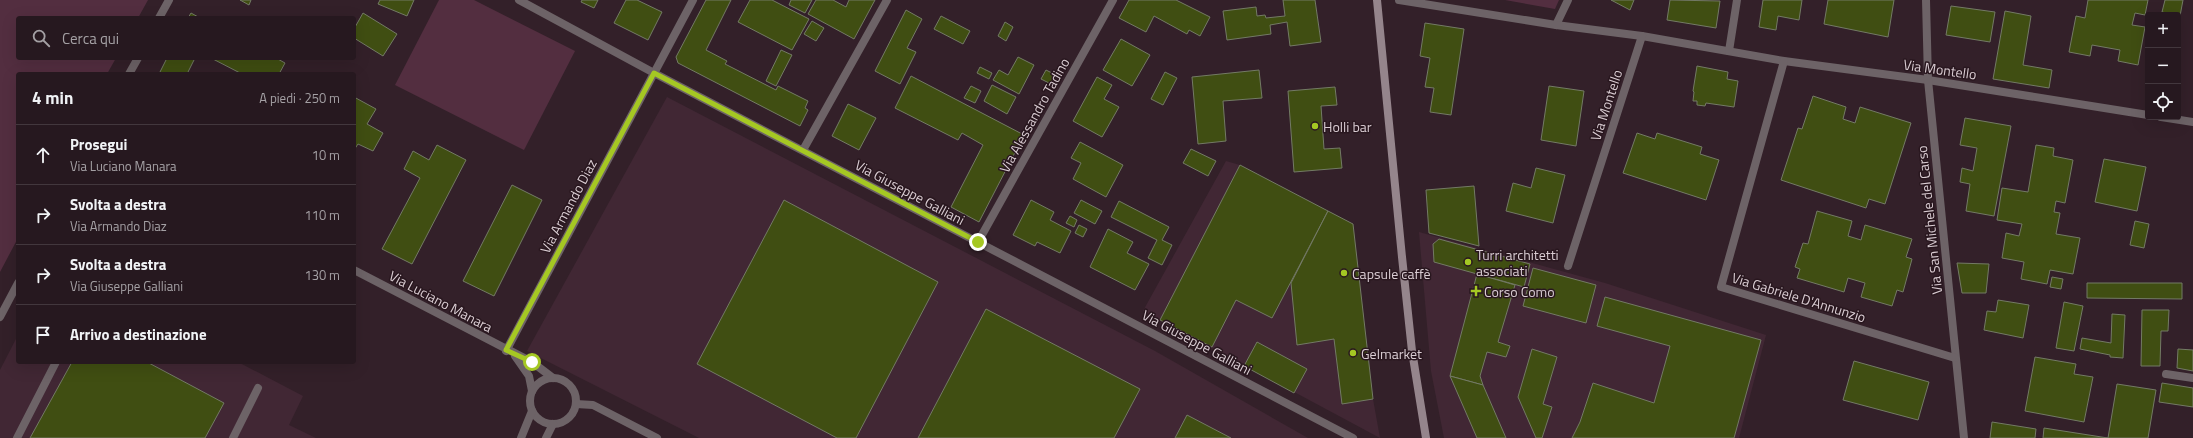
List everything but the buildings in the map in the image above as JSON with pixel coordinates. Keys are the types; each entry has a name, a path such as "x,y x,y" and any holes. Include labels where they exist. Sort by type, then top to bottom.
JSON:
{"main road":[{"path":"1377,0 1412,350 1426,438"}],"street":[{"path":"160,16 169,0"},
{"name":"Via Giuseppe Galliani","path":"519,0 654,73 1353,438"},
{"name":"Via Armando Diaz","path":"506,350 693,0"},
{"path":"804,150 887,0"},
{"name":"Via Alessandro Tadino","path":"978,242 1113,0"},
{"path":"1399,0 1556,25 1642,36"},
{"path":"1556,25 1568,0"},
{"path":"1729,51 1737,0"},
{"name":"Via San Michele del Carso","path":"1926,0 1928,80 1964,438"},
{"name":"Via Montello","path":"1568,266 1642,36 1784,61 1928,80 2145,115"},
{"path":"130,72 137,60"},
{"name":"Via Gabriele D'Annunzio","path":"1784,61 1721,287 1955,358"},
{"path":"2180,120 2193,122"},
{"name":"Via Luciano Manara","path":"356,271 515,355 532,362 553,378"},
{"path":"0,317 16,287"},
{"name":"Via Luciano Manara","path":"515,355 529,376 532,391"},
{"path":"17,438 55,364"},
{"path":"2166,374 2193,378"},
{"path":"521,438 532,411 530,398 532,391 540,382 553,378 560,379 571,386 574,391 576,404 574,411 566,420 553,424 540,420 532,411"},
{"path":"232,438 258,388"},
{"path":"576,404 593,405 657,438"},
{"path":"546,438 553,424"}],"shaded area":[{"path":"0,0 148,0 139,16 16,16 16,60 115,60 108,72 16,72 16,242 0,272"},
{"path":"439,0 474,0 575,51 524,150 395,85"},
{"path":"1505,0 1559,0 1555,9"},
{"path":"667,97 1155,351 1308,438 699,438 527,351"},
{"path":"1226,161 1240,165 1353,224 1373,399 1380,438 1143,311"},
{"path":"1419,232 1605,283 1766,335 1739,438 1444,438 1431,371"},
{"path":"16,339 16,364 242,364 303,396 289,425 316,438 0,438 0,370"}],"place":[{"name":"Holli bar","path":"1315,126"},
{"name":"Turri architetti associati","path":"1468,262"},
{"name":"Capsule caffè","path":"1344,273"},
{"name":"Corso Como","path":"1476,291"},
{"name":"Gelmarket","path":"1353,353"}],"route":[{"path":"532,362 506,350 654,73 978,242"}]}
